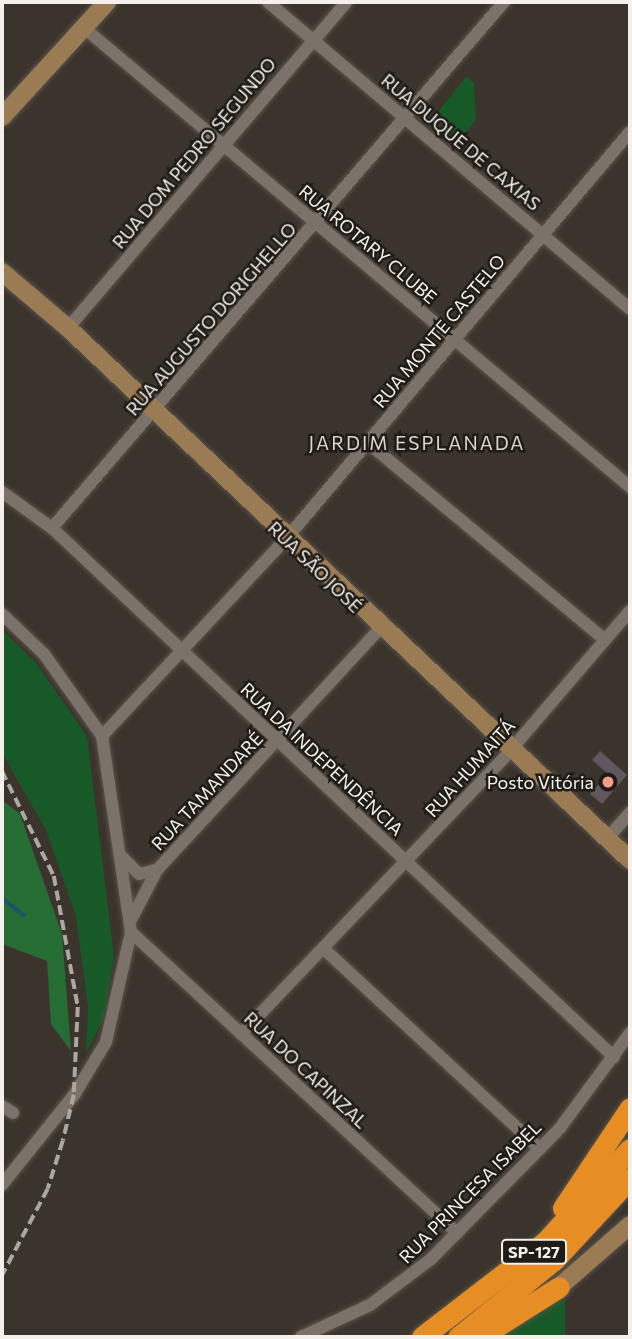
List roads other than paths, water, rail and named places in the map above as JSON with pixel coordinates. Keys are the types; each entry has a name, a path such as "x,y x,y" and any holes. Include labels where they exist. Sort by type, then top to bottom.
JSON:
{"highway":[{"path":"511,1271 569,1200 630,1108"},
{"name":"SP-127","path":"422,1337 511,1271 579,1208 630,1149"},
{"name":"SP-127","path":"458,1337 555,1259 630,1178"},
{"path":"480,1337 559,1287"}],"street":[{"path":"2,117 107,2"},
{"name":"RUA DUQUE DE CAXIAS","path":"268,2 630,309"},
{"name":"RUA DOM PEDRO SEGUNDO","path":"68,328 346,2"},
{"name":"RUA AUGUSTO DORIGHELLO","path":"52,528 155,413 504,2"},
{"name":"RUA ROTARY CLUBE","path":"83,27 630,487"},
{"name":"RUA MONTE CASTELO","path":"102,736 286,540 630,132"},
{"name":"RUA SÃO JOSÉ","path":"2,272 68,328 286,540 630,860"},
{"path":"368,443 605,640"},
{"name":"RUA DA INDEPENDÊNCIA","path":"2,492 52,528 614,1056"},
{"name":"RUA HUMAITÁ","path":"241,1034 512,750 630,611"},
{"path":"2,614 44,654 102,736 130,929"},
{"name":"RUA TAMANDARÉ","path":"2,1185 74,1095 106,1042 140,893 157,870 278,742 380,628"},
{"path":"607,839 630,813"},
{"path":"120,855 139,874 157,870"},
{"name":"RUA DO CAPINZAL","path":"130,929 457,1233"},
{"path":"324,949 540,1149"},
{"name":"RUA PRINCESA ISABEL","path":"301,1337 399,1286 457,1233 540,1149 630,1033"},
{"path":"559,1287 630,1225"}],"waterway":[{"path":"2,898 24,915"}],"railway":[{"path":"2,771 54,876 78,1007 74,1095 63,1141 48,1189 2,1276"}],"place":[{"name":"Posto Vitória","path":"608,782"}],"district":[{"name":"JARDIM ESPLANADA","path":"417,443"}]}
